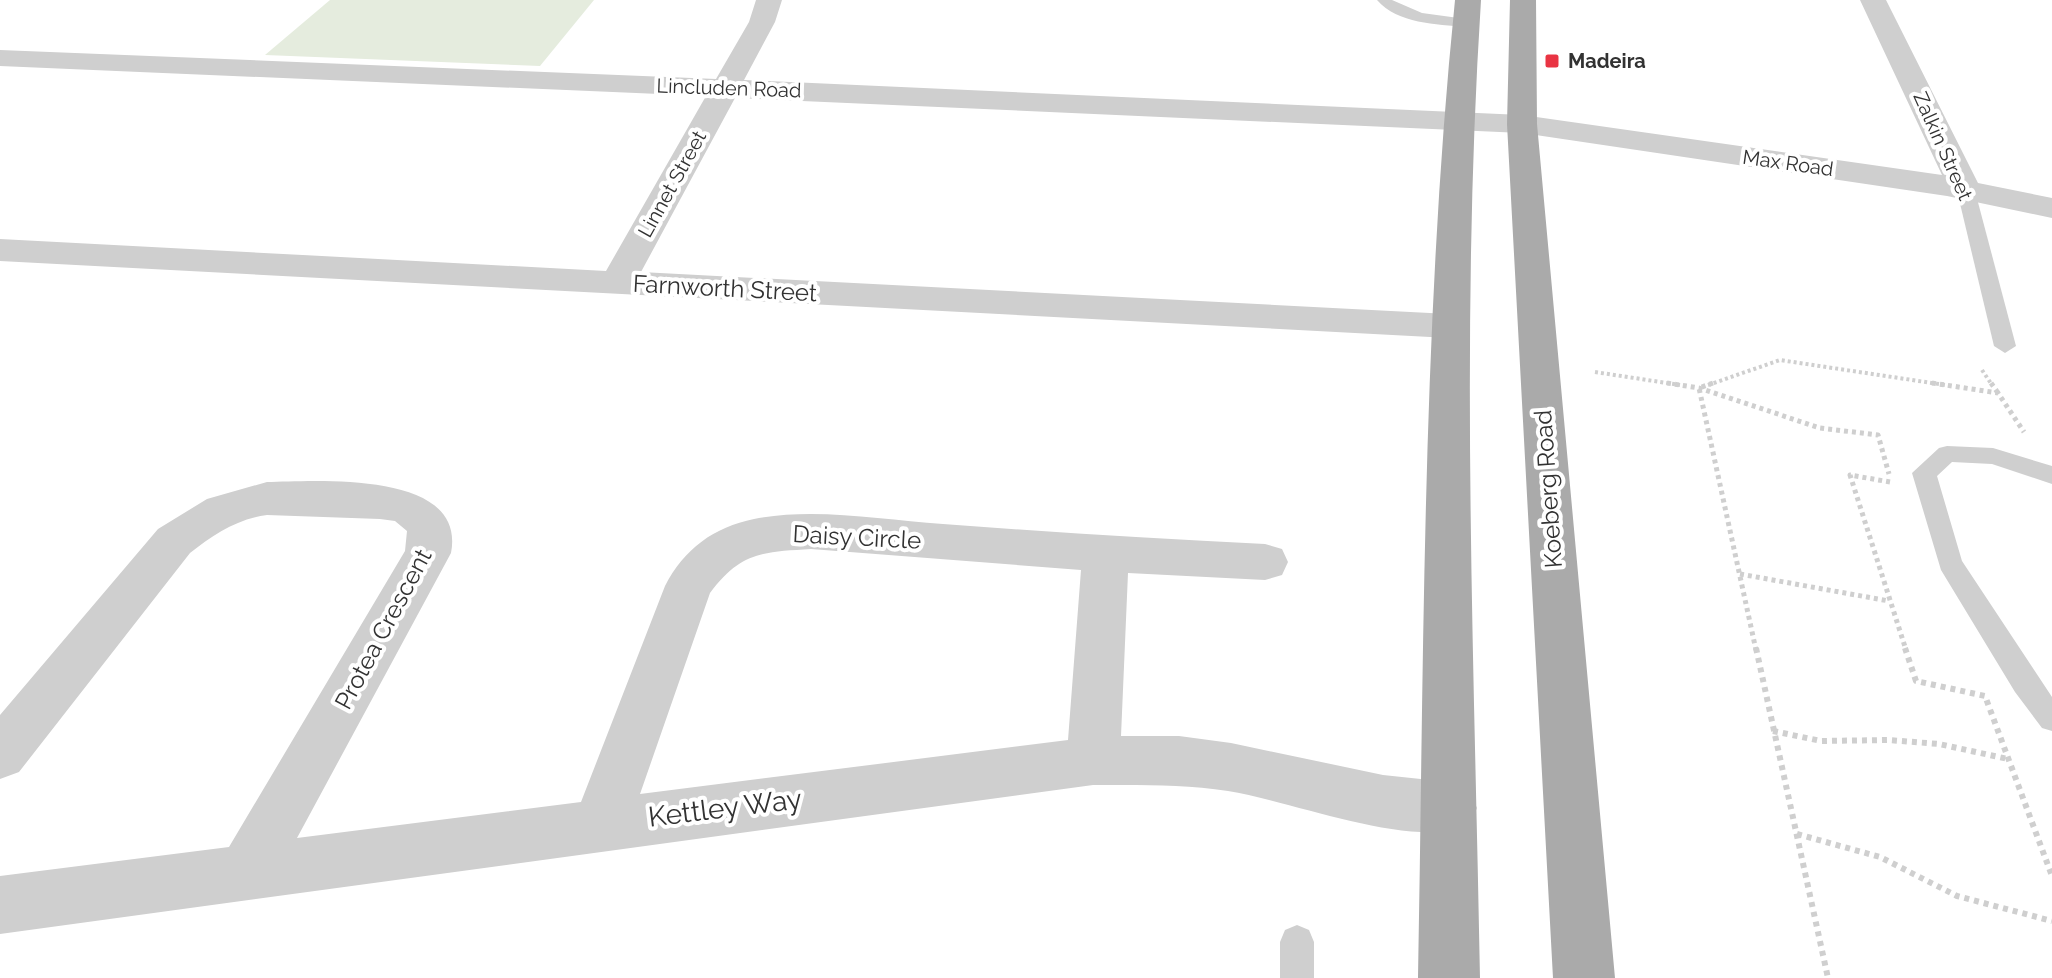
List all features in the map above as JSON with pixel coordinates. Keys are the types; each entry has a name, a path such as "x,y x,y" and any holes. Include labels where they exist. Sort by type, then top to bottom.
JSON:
{"main road":[{"name":"Koeberg Road","path":"1523,0 1522,124 1584,978"},
{"path":"1449,978 1449,326 1458,119 1467,11"}],"street":[{"name":"Linnet Street","path":"617,283 762,22 769,0"},
{"name":"Zalkin Street","path":"1873,0 1966,191"},
{"name":"Lincluden Road","path":"0,58 1522,124"},
{"name":"Max Road","path":"1522,124 1947,186 2052,208"},
{"name":"Farnworth Street","path":"0,250 1449,326"},
{"name":"Protea Crescent","path":"0,755 174,541 197,523 226,508 286,496 407,507 428,524 431,536 428,553 245,875"},
{"name":"Daisy Circle","path":"601,824 689,586 709,557 734,542 767,534 811,532 1106,554 1265,562"},
{"path":"1093,761 1106,554"},
{"name":"Kettley Way","path":"0,905 1093,761 1179,760 1231,767 1383,801 1449,808"}],"lane":[{"path":"1384,0 1393,8 1411,13 1467,11"},
{"name":"Zalkin Street","path":"1966,191 2005,346"},
{"path":"2052,475 1993,456 1947,454 1924,473 1950,563 2025,684 2052,719"},
{"path":"1297,942 1297,978"}],"path":[{"path":"1699,388 1780,360 1816,363 1998,393 2028,438"},
{"path":"1595,372 1699,388 1820,428 1878,435 1892,482 1850,475 1916,681 1985,696 2052,876"},
{"path":"1699,388 1828,978"},
{"path":"1740,573 1889,601"},
{"path":"1773,731 1821,741 1889,740 1939,744 2009,759"},
{"path":"1796,834 1880,857 1957,896 2052,921"}],"shaded area":[{"path":"330,0 594,0 540,66 265,55"}],"place":[{"name":"Madeira","path":"1552,61"}]}
